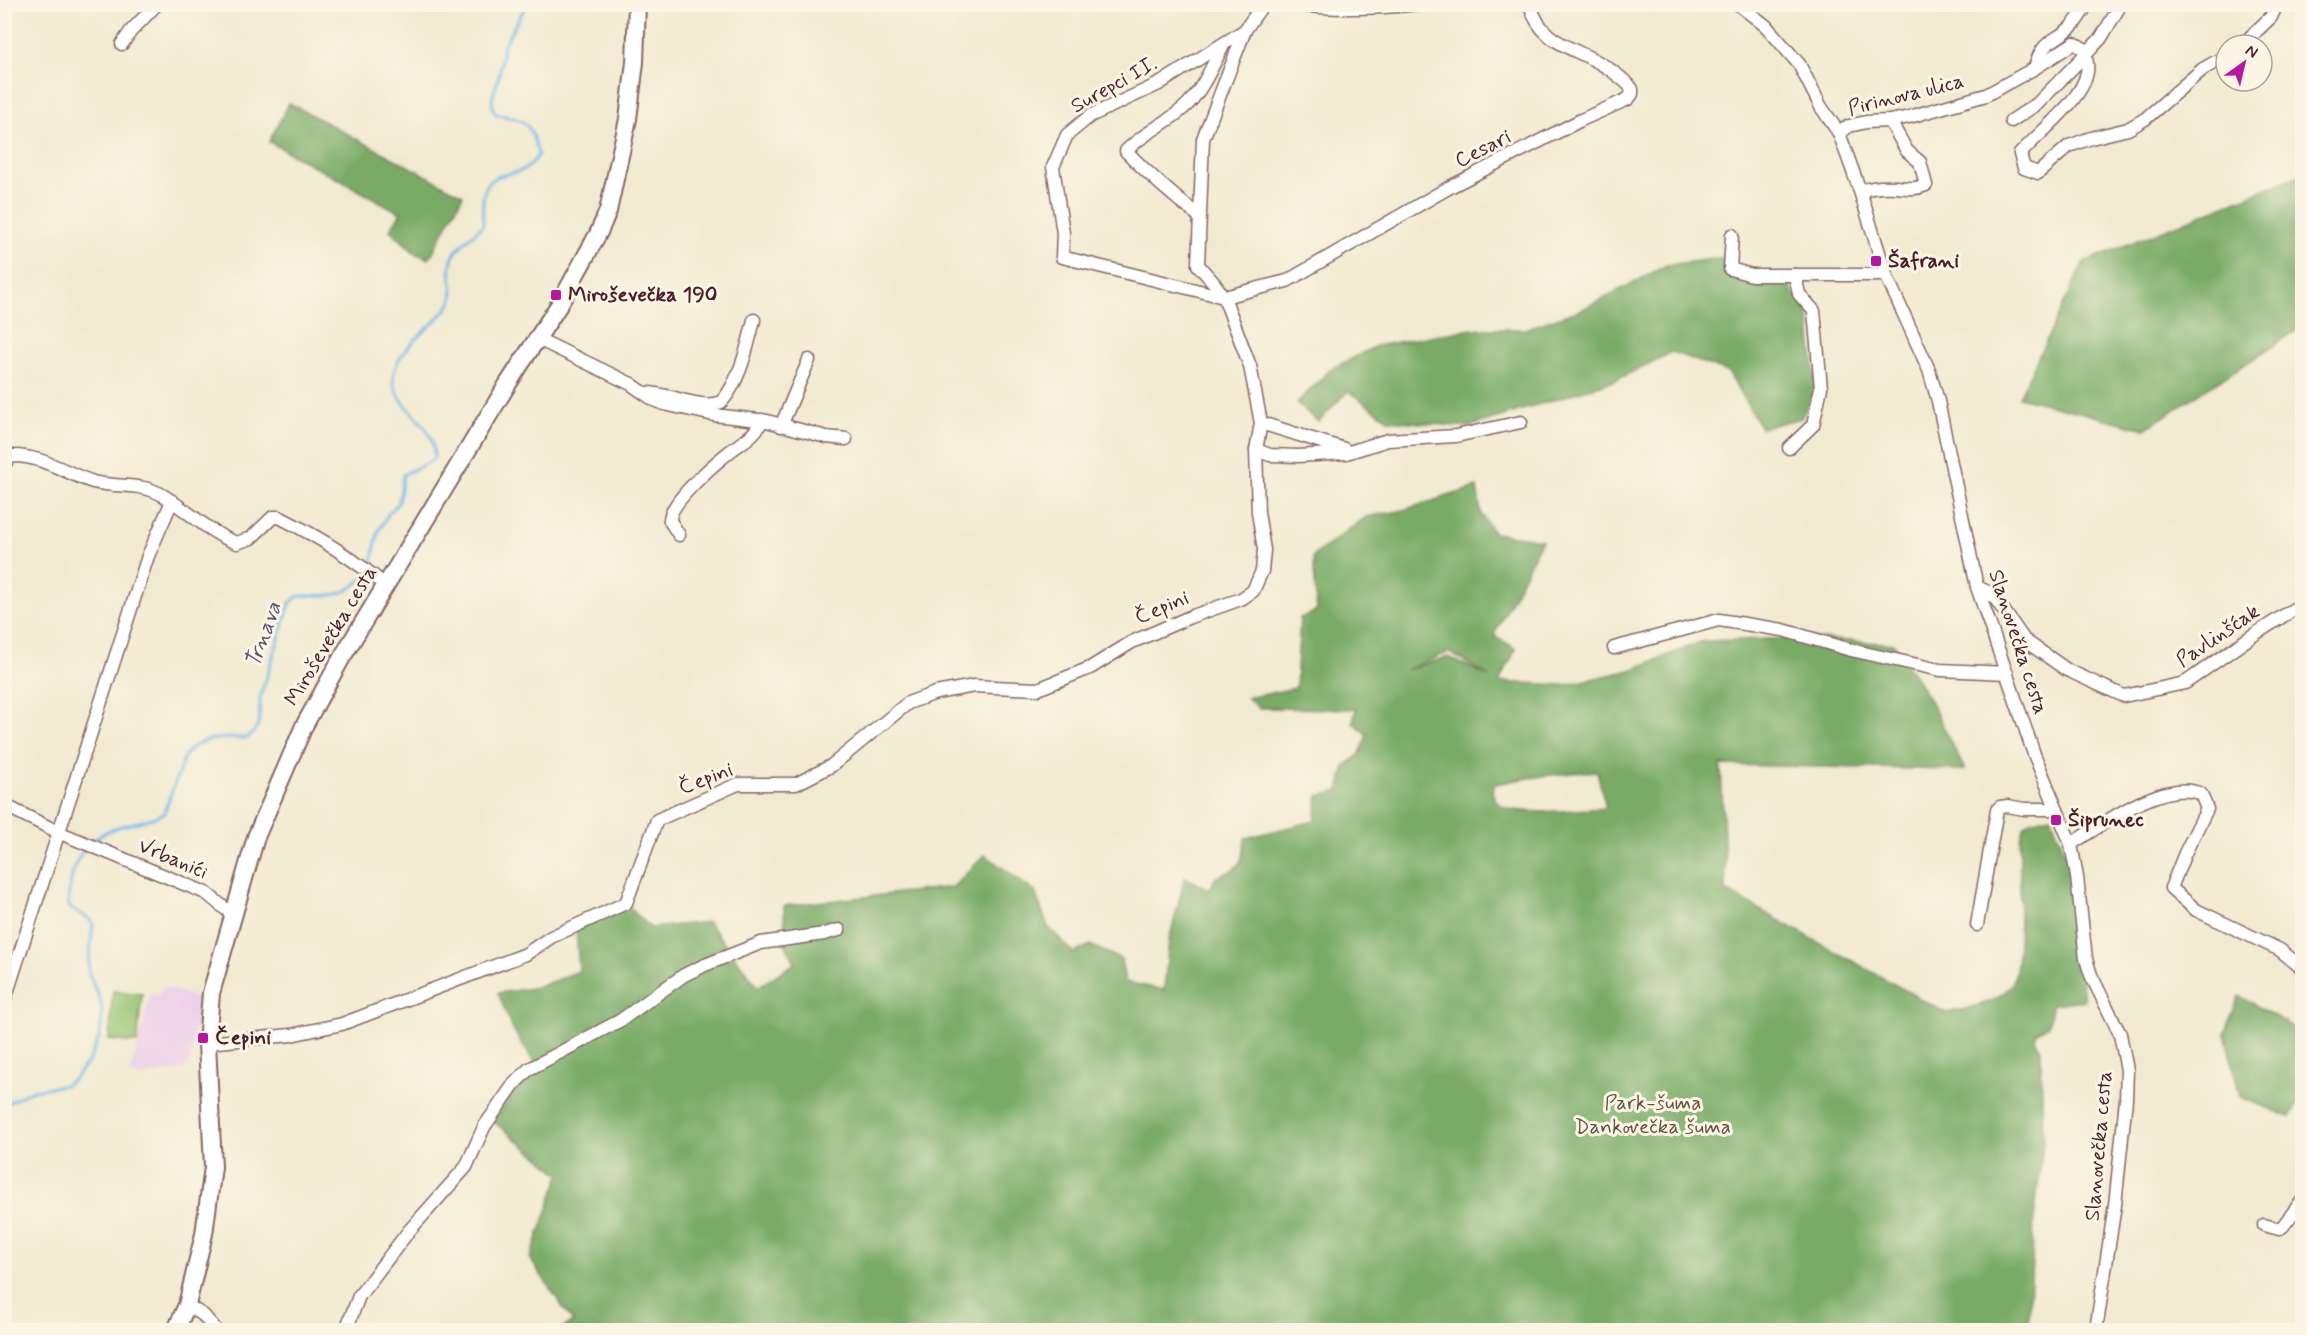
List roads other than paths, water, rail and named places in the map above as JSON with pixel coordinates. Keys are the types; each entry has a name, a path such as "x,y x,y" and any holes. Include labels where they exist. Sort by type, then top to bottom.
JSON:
{"main road":[{"name":"Miroševečka cesta","path":"176,1330 187,1305 204,1234 213,1167 207,1043 211,993 256,837 304,726 341,658 509,382 538,339 588,252 608,211 628,119 635,62 637,4"}],"street":[{"path":"122,44 131,31 158,4"},
{"path":"1263,4 1245,30 1203,138 1198,265 1224,297 1250,366 1261,423 1256,450 1270,455 1298,456 1351,451 1388,440 1456,436 1521,422"},
{"path":"1290,4 1322,9 1381,8 1418,4"},
{"name":"Cesari","path":"1224,297 1287,281 1450,188 1581,120 1628,99 1632,94 1632,89 1628,84 1597,62 1549,36 1533,15 1530,4"},
{"name":"Slanovečka cesta","path":"1738,4 1766,26 1799,64 1821,107 1839,133 1860,190 1886,275 1929,370 1938,401 1977,586 2055,809 2071,844 2086,959 2094,982 2120,1034 2127,1070 2115,1205 2096,1330"},
{"path":"2035,68 2038,53 2072,26 2087,4"},
{"path":"2011,121 2037,104 2101,38 2121,4"},
{"path":"2254,33 2271,17 2277,4"},
{"name":"Surepci II.","path":"1224,297 1062,257 1062,222 1053,167 1067,135 1090,116 1159,84 1245,30"},
{"path":"1199,216 1164,190 1158,181 1126,152 1138,138 1156,128 1188,104 1205,80 1224,43"},
{"name":"Pirinova ulica","path":"1839,133 1849,126 1866,122 1890,121 1986,95 2074,43 2084,49 2085,55"},
{"path":"2085,55 2088,69 2081,86 2076,95 2020,154 2024,168 2038,173 2069,147 2091,138 2128,129 2145,119 2203,69 2214,63"},
{"path":"1860,190 1896,187 1914,190 1926,185 1920,162 1907,151 1890,121"},
{"path":"1731,235 1730,269 1752,275 1886,275"},
{"path":"1789,448 1813,426 1821,388 1814,311 1799,294 1795,275"},
{"path":"646,393 717,405 736,377 754,320"},
{"path":"538,339 664,404 714,414 762,420 826,437 846,439"},
{"path":"781,426 809,360"},
{"path":"679,535 670,520 672,510 685,494 729,452 757,431 762,420"},
{"path":"1261,423 1351,451"},
{"name":"Čepini","path":"207,1043 291,1035 342,1024 526,954 551,937 626,903 657,820 738,784 796,784 831,766 908,703 917,699 974,686 1038,689 1090,668 1132,642 1190,616 1241,599 1253,591 1262,571 1264,550 1258,512 1256,450"},
{"path":"4,464 11,456 36,458 95,482 154,491 172,501 213,533 237,543 251,538 273,517 279,517 329,542 386,586"},
{"path":"4,1002 148,556 172,501"},
{"name":"Pavlinšćak","path":"1977,586 1995,598 2024,640 2067,670 2124,696 2185,683 2302,604"},
{"path":"1614,648 1719,620 1783,630 1851,650 1940,670 2007,673"},
{"path":"2071,844 2153,797 2185,790 2201,794 2207,809 2171,888 2196,910 2280,950 2302,968"},
{"name":"Vrbanići","path":"4,804 58,832 206,893 233,915"},
{"path":"1977,925 1997,810 2000,807 2055,809"},
{"path":"346,1330 358,1296 408,1232 466,1167 484,1127 514,1084 529,1069 621,1020 684,975 761,943 839,930"},
{"path":"2264,1225 2278,1229 2283,1226 2302,1201"},
{"path":"187,1305 203,1315 216,1330"}],"waterway":[{"name":"Trnava","path":"371,568 378,532 389,513 399,502 403,475 434,458 430,436 400,398 395,388 393,377 396,366 410,346 450,304 453,292 451,263 460,247 483,225 483,200 487,186 497,177 526,168 538,154 533,136 526,125 521,121 497,115 493,110 492,99 499,75 503,46 527,4"},
{"name":"Trnava","path":"92,842 108,831 164,813 185,755 198,744 213,739 247,738 253,733 259,723 260,698 290,603 298,596 341,593 366,576"},
{"name":"Trnava","path":"4,1105 33,1090 65,1085 74,1079 90,1059 100,1035 101,1002 88,972 93,924 69,907 72,875 78,858 87,846"}],"place":[{"name":"Šafrani","path":"1876,261"},
{"name":"Miroševečka 190","path":"556,295"},
{"name":"Šiprunec","path":"2056,820"},
{"name":"Čepini","path":"203,1038"}],"park label":[{"name":"Park-šuma Dankovečka šuma","path":"1653,1115"}]}
